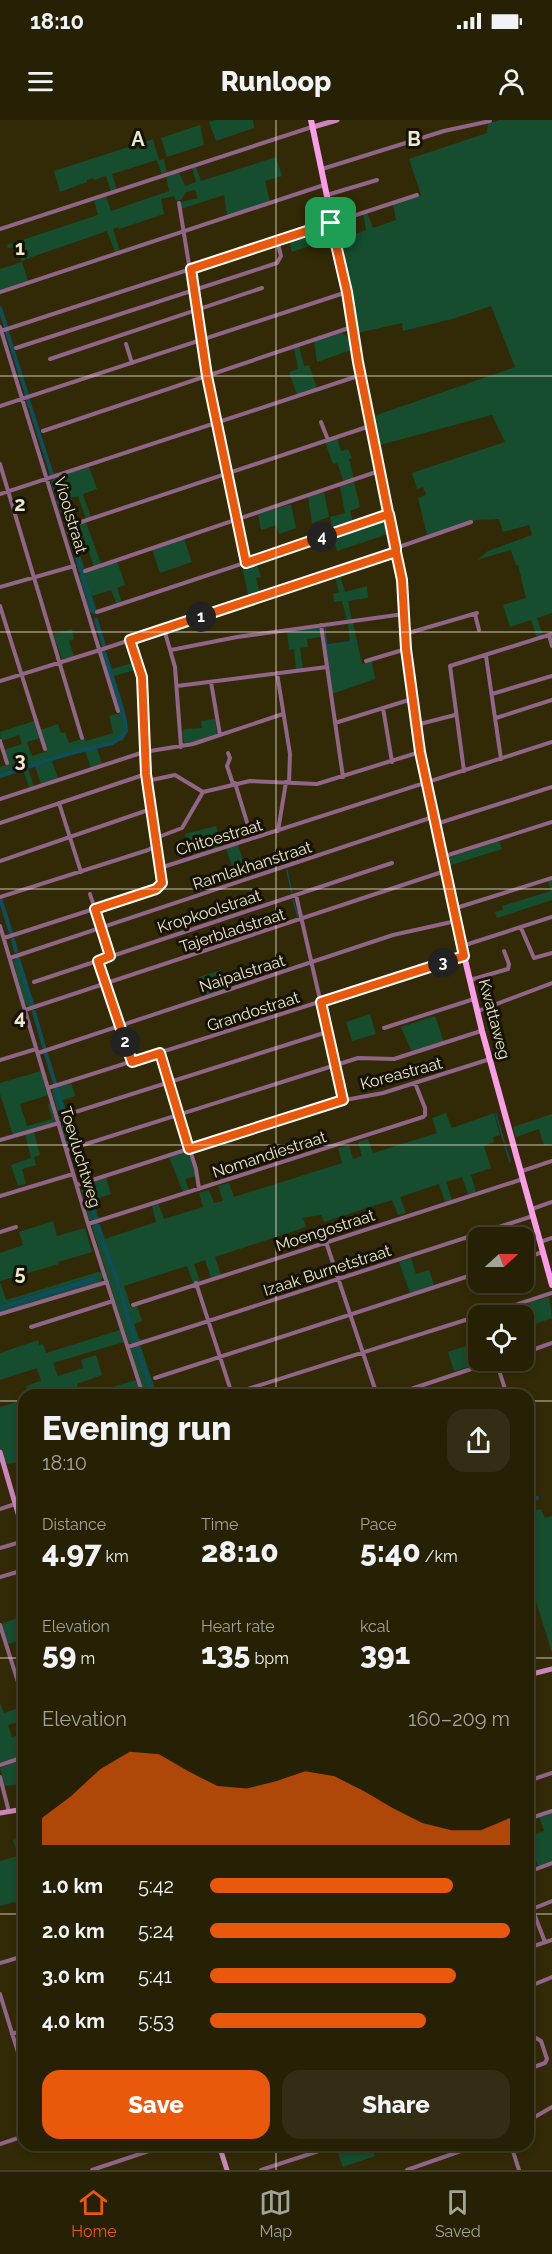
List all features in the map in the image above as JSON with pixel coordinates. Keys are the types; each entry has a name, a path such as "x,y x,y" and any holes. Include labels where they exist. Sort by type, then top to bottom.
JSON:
{"main road":[{"name":"Kwattaweg","path":"312,123 396,550 406,649 426,782 482,1031 552,1285"}],"street":[{"path":"0,230 312,123 337,120"},
{"path":"321,169 444,130 490,121"},
{"path":"327,195 377,180"},
{"path":"0,292 324,184"},
{"path":"0,328 191,269 417,195"},
{"path":"179,204 207,376 246,563"},
{"path":"16,348 277,263 280,256 277,240"},
{"path":"51,359 262,288"},
{"path":"0,406 347,292"},
{"path":"44,431 352,327"},
{"name":"Vioolstraat","path":"0,328 118,711"},
{"path":"126,344 132,363"},
{"path":"0,494 361,375"},
{"path":"321,422 328,440"},
{"path":"69,526 370,426"},
{"path":"0,464 82,738"},
{"path":"85,571 380,471"},
{"path":"97,612 389,514"},
{"path":"0,681 165,629 471,522"},
{"path":"0,587 74,566"},
{"path":"0,606 45,749"},
{"path":"171,650 209,641 404,614"},
{"path":"405,634 476,614 479,630"},
{"path":"321,625 344,777"},
{"path":"165,629 177,686 181,747"},
{"path":"464,771 450,666 550,634 552,646"},
{"path":"130,640 142,677 144,752 159,868"},
{"path":"366,661 406,649"},
{"path":"486,656 501,759"},
{"path":"177,686 327,667"},
{"path":"277,674 290,754 278,831"},
{"path":"492,694 552,676"},
{"path":"211,682 220,735"},
{"path":"335,723 413,699"},
{"path":"496,718 552,700"},
{"path":"383,708 392,762"},
{"path":"0,799 144,752 181,747 283,714"},
{"path":"416,725 455,715"},
{"path":"0,741 7,763"},
{"name":"Chitoestraat","path":"4,938 158,888 162,883 159,868 552,742"},
{"path":"156,838 182,828 203,792 250,780 317,784 420,752"},
{"path":"228,753 230,758 227,766 250,832"},
{"path":"0,823 146,774"},
{"path":"147,781 175,775 203,792"},
{"path":"435,824 552,787"},
{"path":"59,803 81,872"},
{"path":"0,861 151,809"},
{"name":"Ramlakhanstraat","path":"10,958 434,816"},
{"path":"442,857 552,822"},
{"path":"0,897 148,850 157,845"},
{"name":"Kropkoolstraat","path":"34,982 392,863"},
{"name":"Tajerbladstraat","path":"25,1010 445,871"},
{"path":"453,909 552,878"},
{"path":"90,894 110,956"},
{"path":"296,895 343,1100"},
{"path":"462,946 552,917"},
{"name":"Naipalstraat","path":"0,1060 120,1027 393,935 456,921"},
{"name":"Toevluchtweg","path":"0,926 88,1224 141,1389"},
{"path":"521,928 530,955 534,958 552,953"},
{"path":"470,980 508,969 509,964 504,951"},
{"name":"Grandostraat","path":"48,1088 464,956"},
{"path":"98,961 132,1062"},
{"path":"477,1011 552,982"},
{"path":"384,1028 474,999"},
{"path":"67,1150 358,1058 394,1059 482,1031"},
{"path":"69,1114 327,1032"},
{"path":"160,1053 199,1189"},
{"name":"Koreastraat","path":"77,1185 343,1100 383,1093 491,1059"},
{"name":"Nomandiestraat","path":"88,1224 423,1117 424,1107 415,1083"},
{"path":"0,1140 59,1124"},
{"name":"Moengostraat","path":"132,1305 523,1175 552,1161"},
{"path":"0,1196 74,1174"},
{"name":"Izaak Burnetstraat","path":"128,1347 533,1213 552,1202"},
{"path":"0,1232 16,1227"},
{"path":"540,1242 552,1238"},
{"path":"326,1242 375,1389"},
{"path":"534,1256 552,1253"},
{"path":"155,1378 468,1276"},
{"path":"0,1314 107,1282"},
{"path":"196,1283 230,1389"},
{"path":"514,1305 552,1293"},
{"path":"31,1327 113,1301"},
{"path":"251,1389 468,1320"},
{"path":"534,1349 552,1343"},
{"path":"411,1389 468,1370"},
{"path":"500,1371 505,1389"},
{"path":"0,1452 18,1514"},
{"path":"0,1509 15,1504"},
{"path":"0,1548 18,1542"},
{"path":"0,1577 18,1572"},
{"path":"0,1625 18,1682"},
{"path":"534,1674 552,1669"},
{"path":"0,1765 18,1759"},
{"path":"534,1779 552,1773"},
{"path":"0,1777 9,1812"},
{"path":"0,1813 18,1810"},
{"path":"534,1817 552,1811"},
{"path":"534,1870 552,1863"},
{"path":"534,1908 552,1901"},
{"path":"534,1914 545,1942"},
{"path":"534,1946 552,1940"},
{"path":"0,1963 18,1958"},
{"path":"534,1984 552,1977"},
{"path":"0,1994 18,2053"},
{"path":"12,2034 18,2032"},
{"path":"534,2039 541,2041 547,2059 534,2067"},
{"path":"534,2118 552,2107"},
{"path":"0,2144 18,2138"},
{"path":"92,2170 149,2151"},
{"path":"221,2151 227,2170"},
{"path":"261,2170 319,2151"},
{"path":"407,2170 461,2151"},
{"path":"513,2151 519,2170"}],"green space":[{"path":"253,120 254,128 216,141 209,122"},
{"path":"499,120 552,120 552,613 537,618 543,636 537,638 531,620 510,627 503,605 526,598 518,565 516,565 511,550 477,560 488,551 532,535 529,525 503,532 499,519 476,520 427,535 418,498 426,495 423,487 417,489 412,473 505,442 492,415 376,446 371,417 515,367 491,306 452,319 403,331 402,323 358,333 342,239 366,230 363,213 367,212 373,228 396,220 393,204 421,195 409,159 487,133 488,124"},
{"path":"200,125 204,145 167,157 161,138"},
{"path":"153,139 159,160 164,159 167,174 162,175 157,160 112,174 117,190 111,192 106,176 87,180 87,182 60,192 54,171"},
{"path":"276,157 282,176 265,181 270,202 227,216 224,195 181,209 181,202 198,198 195,190 186,192 181,200 176,201 174,196 161,199 164,214 113,229 120,251 115,252 107,231 22,262 17,246 8,248 7,245 98,215 94,200 106,196 111,211 169,191 166,176 179,172 185,186 196,182 192,168 196,167 201,181"},
{"path":"315,229 318,243 292,252 288,238"},
{"path":"22,262 28,281 0,290 0,269"},
{"path":"342,333 349,338 351,350 317,362 314,341"},
{"path":"299,346 304,366 309,365 317,388 297,395 289,372 298,369 294,348"},
{"path":"337,438 341,451 348,449 352,458 349,459 354,479 344,482 337,463 333,464 325,442"},
{"path":"89,467 97,489 83,494 91,517 86,519 78,496 71,498 78,521 68,525 86,522 101,564 94,567 87,546 78,549 85,570 79,572 51,482 54,478"},
{"path":"354,482 360,507 350,511 354,526 333,533 330,517 345,513 340,486"},
{"path":"324,492 329,517 312,523 308,497"},
{"path":"291,504 296,528 279,534 276,525 261,530 258,514"},
{"path":"382,518 386,520 388,534 337,551 333,535"},
{"path":"184,539 192,562 160,573 152,549"},
{"path":"117,561 125,585 117,588 122,603 117,605 111,590 92,596 97,611 90,613 79,575"},
{"path":"256,561 261,577 256,578 260,595 249,599 242,566"},
{"path":"339,572 345,592 367,586 368,598 348,601 352,620 347,620 342,601 334,602 333,594 339,592 334,573"},
{"path":"348,623 353,623 362,664 372,661 375,679 332,694 325,645 350,642"},
{"path":"317,627 321,637 307,639 308,647 300,648 303,669 296,670 294,649 289,650 287,631"},
{"path":"72,629 74,639 69,641 74,656 62,659 53,634"},
{"path":"105,650 112,669 136,662 138,669 114,676 126,717 126,733 123,740 97,748 102,764 91,768 85,751 52,761 58,778 41,784 35,767 28,769 34,786 29,787 23,770 0,778 0,767 8,764 4,750 22,744 19,735 1,741 0,732 34,721 40,738 27,742 32,756 47,751 40,730 58,724 61,733 65,732 69,743 85,738 86,741 113,733 109,716 120,713 101,652"},
{"path":"215,719 217,734 184,743 182,732 185,729 202,728 201,721"},
{"path":"216,826 222,846 193,856 185,834"},
{"path":"499,841 502,849 448,866 445,863 447,858"},
{"path":"238,844 244,863 250,861 254,874 243,878 238,866 232,867 226,848"},
{"path":"552,879 552,900 497,918 495,912 503,910 502,906 551,891 548,881"},
{"path":"19,956 34,1006 31,1007 25,1004 13,961"},
{"path":"221,970 228,989 206,997 199,977"},
{"path":"370,1014 376,1034 352,1041 346,1022"},
{"path":"435,1016 444,1042 412,1052 401,1027"},
{"path":"41,1071 48,1095 20,1104 27,1126 52,1119 48,1104 51,1103 55,1122 13,1135 0,1094 0,1083"},
{"path":"71,1082 75,1096 63,1100 77,1146 70,1148 67,1146 52,1092 54,1088"},
{"path":"446,1113 452,1128 494,1113 500,1135 493,1137 494,1142 484,1146 491,1168 471,1175 476,1192 468,1194 462,1177 446,1182 452,1200 445,1202 439,1184 400,1197 406,1213 398,1215 392,1200 324,1222 321,1215 303,1218 306,1227 215,1257 221,1275 211,1278 205,1260 194,1264 200,1281 193,1283 187,1266 124,1286 131,1307 137,1306 142,1321 134,1324 142,1341 133,1344 128,1342 92,1227 93,1224 100,1224 105,1239 156,1222 152,1205 158,1203 164,1219 203,1207 199,1193 209,1190 214,1203 223,1201 218,1186 229,1183 234,1197 342,1163 338,1148 349,1145 353,1159 362,1156 358,1142 368,1139 373,1153 437,1133 432,1118"},
{"path":"552,1114 552,1144 544,1146 539,1129 516,1137 513,1127"},
{"path":"34,1132 40,1155 34,1157 36,1165 22,1169 26,1184 18,1186 11,1165 31,1158 25,1134"},
{"path":"186,1152 190,1155 196,1176 185,1179 189,1190 183,1192 169,1157"},
{"path":"106,1177 111,1194 93,1200 99,1219 89,1220 81,1188"},
{"path":"53,1221 57,1236 85,1228 92,1252 0,1281 0,1253 23,1245 19,1232"},
{"path":"411,1258 416,1274 429,1270 434,1285 410,1293 399,1262"},
{"path":"98,1272 103,1273 99,1283 0,1313 0,1310 95,1282 95,1276 0,1305 0,1282 6,1300"},
{"path":"549,1297 552,1318 535,1324 534,1305 528,1303"},
{"path":"120,1330 124,1342 53,1363 58,1376 83,1368 81,1360 96,1355 102,1375 77,1384 78,1389 27,1389 26,1386 41,1381 37,1368 0,1380 0,1353 38,1340 39,1345 43,1344 46,1353"},
{"path":"140,1344 155,1389 142,1389 130,1350"},
{"path":"468,1345 468,1367 454,1371 448,1352"},
{"path":"136,1380 139,1389 106,1389"},
{"path":"18,1402 18,1458 16,1463 5,1464 0,1447 0,1407"},
{"path":"541,1509 545,1518 552,1516 552,1653 534,1594 534,1511"},
{"path":"18,1618 18,1641 8,1644 1,1624"},
{"path":"0,1703 4,1713 18,1708 18,1722 8,1725 12,1737 18,1735 18,1758 0,1763"},
{"path":"18,1761 18,1785 4,1786 0,1768"},
{"path":"552,1812 552,1861 538,1866 534,1855 534,1835 544,1831 539,1817"},
{"path":"18,1839 18,1856 13,1840"},
{"path":"18,1856 18,1905 14,1902 0,1906 0,1861"},
{"path":"337,2151 373,2151 375,2156 343,2167"}],"water":[{"path":"95,1276 97,1281 95,1282 0,1310 0,1305"}],"waterway":[{"path":"0,308 6,327"},
{"path":"7,332 27,395"},
{"path":"28,400 52,475"},
{"path":"54,482 94,612"},
{"path":"203,619 220,614"},
{"path":"96,620 104,646"},
{"path":"168,634 168,631 196,621"},
{"path":"325,628 328,657"},
{"path":"328,645 357,641"},
{"path":"0,776 63,755 112,743 122,737 126,731 125,721 105,654"},
{"path":"287,870 292,894"},
{"path":"145,895 156,892"},
{"path":"126,901 138,897"},
{"path":"293,900 298,917"},
{"path":"1,901 11,933"},
{"path":"13,940 16,951"},
{"path":"18,959 32,1004"},
{"path":"34,1012 44,1047"},
{"path":"46,1054 55,1083"},
{"path":"57,1090 72,1143"},
{"path":"496,1114 504,1142"},
{"path":"505,1145 510,1162"},
{"path":"75,1152 83,1179"},
{"path":"85,1186 95,1217"},
{"path":"97,1225 135,1340"},
{"path":"138,1349 151,1389"}],"route":[{"path":"331,223 191,269 207,376 246,563 389,514 402,580 406,649 420,752 464,956 321,1002 343,1100 189,1149 160,1053 132,1062 98,961 110,956 95,909 156,889 162,883 146,774 142,677 130,640 396,552 389,514 370,426 347,292 331,223"}]}
